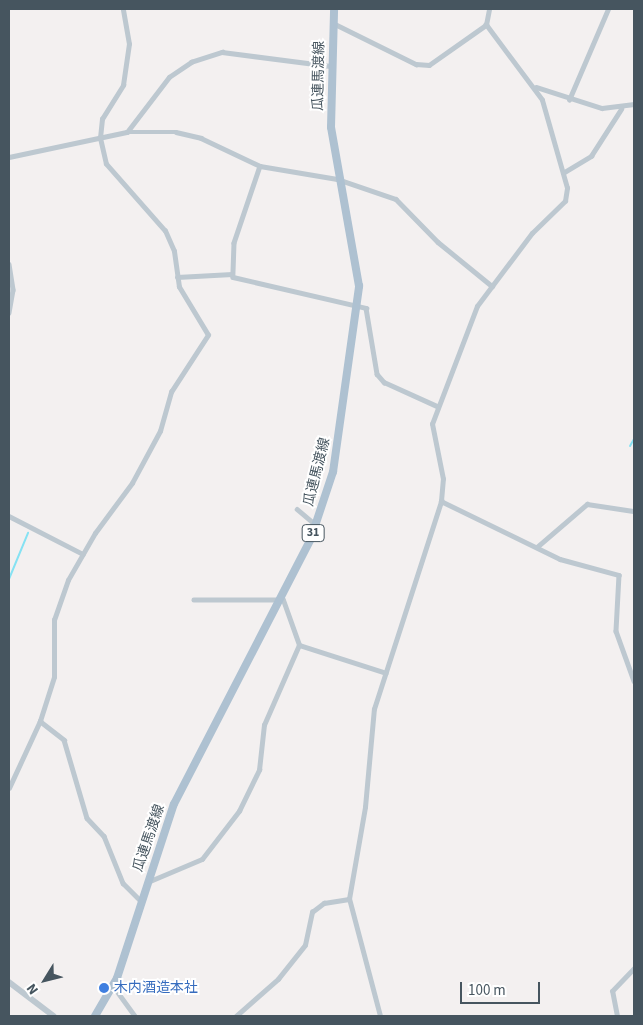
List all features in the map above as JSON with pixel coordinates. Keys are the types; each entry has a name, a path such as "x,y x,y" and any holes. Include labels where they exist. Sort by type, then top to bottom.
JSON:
{"main road":[{"name":"瓜連馬渡線","path":"95,1016 114,987 146,883 177,797 316,525 333,472 358,307 357,261 331,127 330,66 334,9"}],"street":[{"path":"9,788 40,721 54,677 54,620 83,554 132,483 160,431 172,392 206,341 207,326 183,297 177,277 174,251 165,231 110,171 100,138 102,119 123,84 126,70 129,44 123,9"},
{"path":"333,23 416,64 429,65 486,26 489,9"},
{"path":"569,100 608,9"},
{"path":"380,1016 349,899 365,807 374,709 441,500 443,479 432,424 464,332 492,286 532,233 565,201 563,173 536,87 486,26"},
{"path":"127,132 169,77 198,59 222,52 330,66"},
{"path":"536,87 569,100 621,109 634,104"},
{"path":"563,173 591,156 621,109"},
{"path":"9,157 127,132 176,132 201,138 260,166 341,181 406,205 438,242 492,286"},
{"path":"232,274 234,243 260,166"},
{"path":"9,264 13,290 9,313"},
{"path":"177,277 232,274 238,280 366,308 377,374 384,382 438,406"},
{"path":"441,500 537,547 619,576 616,632 634,682"},
{"path":"537,547 587,504 634,510"},
{"path":"296,509 316,525"},
{"path":"9,516 83,554"},
{"path":"146,883 202,859 240,811 259,770 264,725 299,645 285,603 279,600 194,600"},
{"path":"299,645 386,673"},
{"path":"40,721 64,740 87,818 104,836 123,883 141,901"},
{"path":"236,1016 278,979 305,945 312,912 324,903 349,899"},
{"path":"617,1016 612,991 634,968"},
{"path":"9,982 54,1016"},
{"path":"114,987 136,1016"}],"waterway":[{"path":"630,446 634,439"},
{"path":"9,579 28,533"}],"place":[{"name":"木内酒造本社","path":"104,988"}]}
